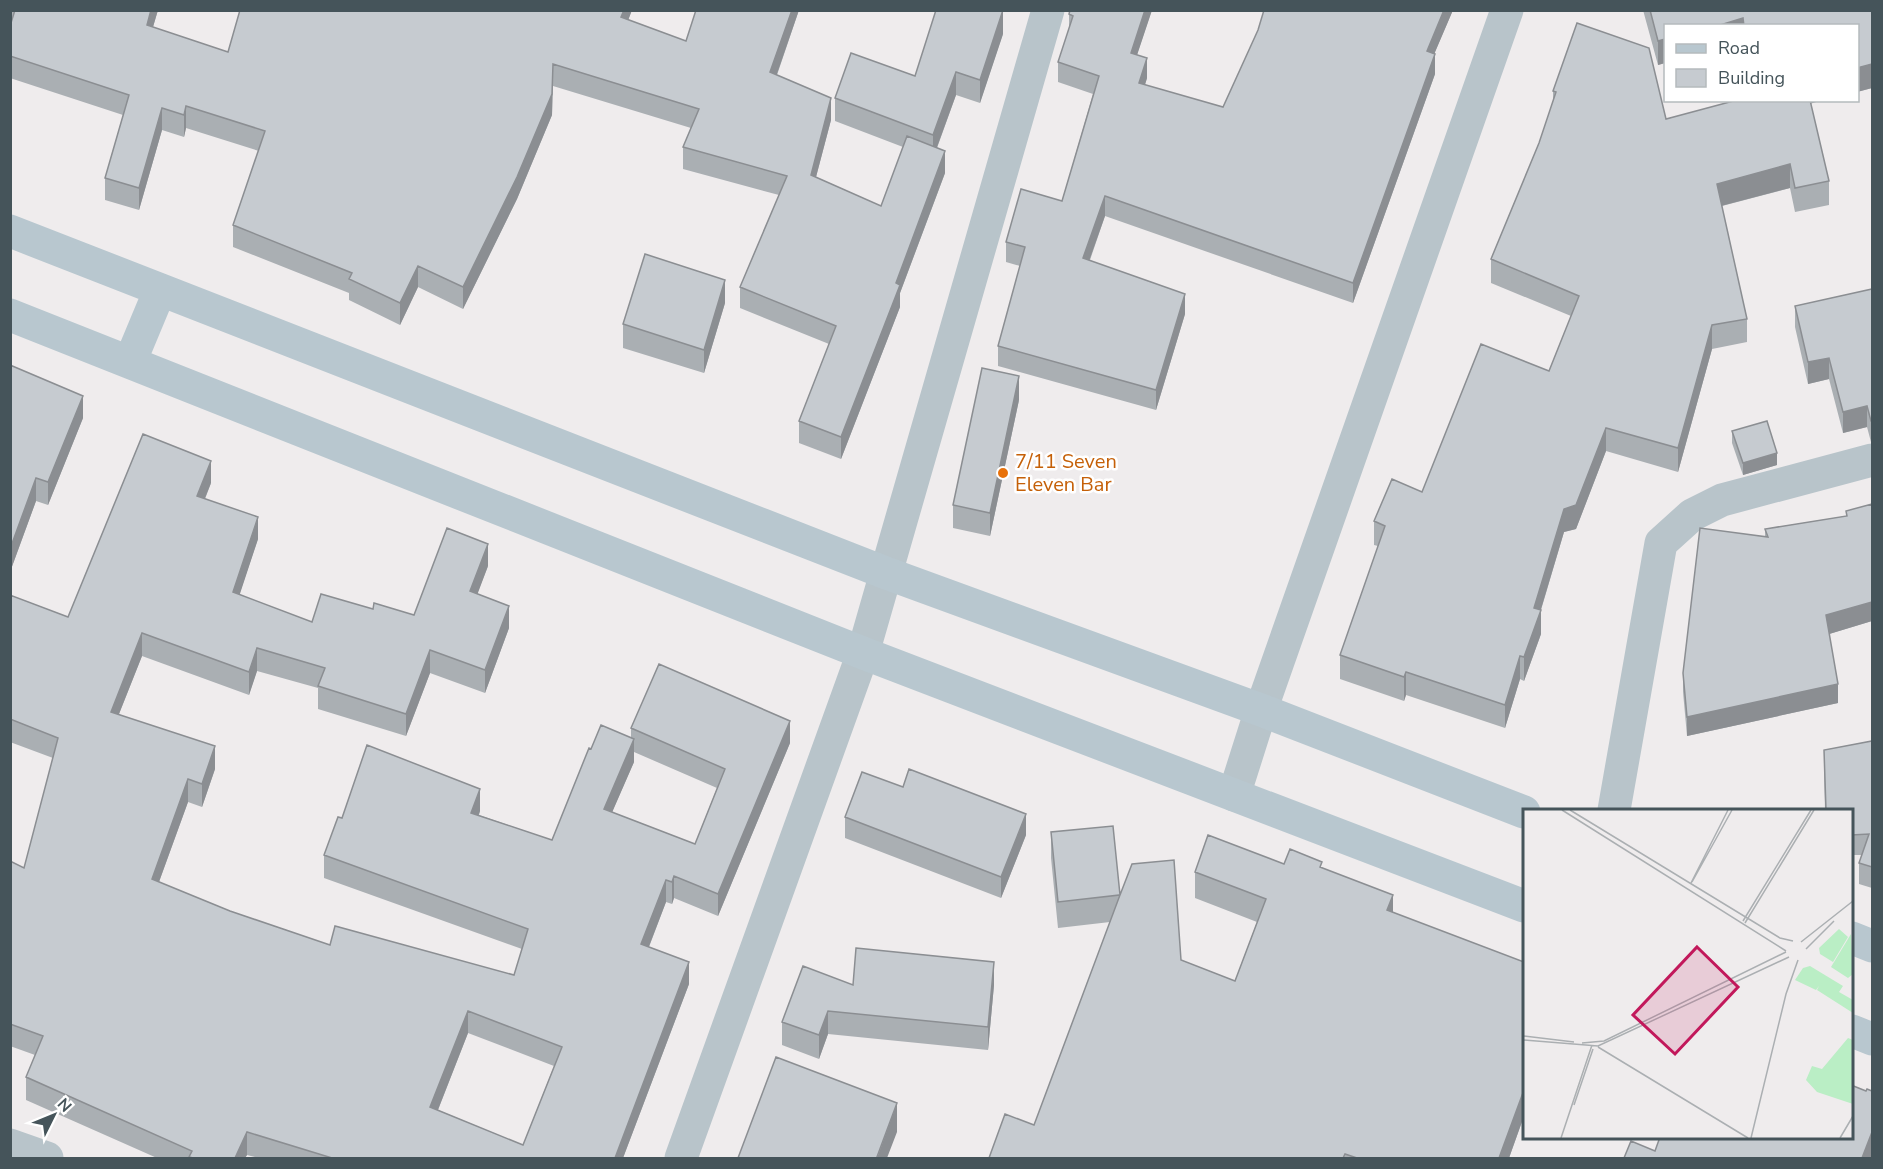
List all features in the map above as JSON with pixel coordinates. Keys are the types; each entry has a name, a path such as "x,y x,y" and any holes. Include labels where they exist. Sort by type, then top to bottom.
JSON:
{"main road":[{"path":"10,231 886,573 1262,710 1523,812"},
{"path":"130,362 160,290"},
{"path":"10,315 863,653 1523,906"},
{"path":"1853,939 1872,946"},
{"path":"1853,1032 1872,1039"}],"street":[{"path":"681,1158 863,653 1048,10"},
{"path":"1234,795 1507,10"},
{"path":"1614,809 1660,543 1692,515 1722,500 1872,460"},
{"path":"10,1145 47,1158"}],"building":[{"path":"15,10 151,10 147,25 228,52 240,10 624,10 621,17 686,41 696,10 792,10 770,72 831,98 811,175 881,206 907,136 945,151 896,283 900,285 841,437 799,421 836,326 740,287 787,176 683,147 699,109 553,64 552,94 517,177 463,287 418,266 400,303 349,279 352,273 233,225 265,131 186,106 184,115 162,108 139,188 105,178 129,95 10,56 10,26"},
{"path":"936,10 1003,10 980,80 956,72 933,135 835,98 851,53 915,76"},
{"path":"1070,10 1145,10 1131,53 1147,58 1139,83 1223,107 1258,30 1264,10 1444,10 1427,51 1435,54 1353,283 1105,196 1083,258 1185,294 1156,390 998,346 1025,247 1006,242 1021,189 1062,201 1099,76 1058,62 1073,16 1069,14"},
{"path":"1650,10 1872,10 1872,64 1859,67 1859,24 1744,24 1743,18 1724,24 1664,24 1664,39 1658,41"},
{"path":"1577,23 1649,48 1666,119 1730,102 1810,102 1829,181 1795,188 1790,164 1717,184 1747,319 1712,325 1678,448 1606,428 1576,505 1564,509 1534,608 1541,610 1524,657 1520,656 1505,705 1406,672 1404,677 1340,655 1385,526 1374,521 1392,479 1422,492 1481,344 1549,371 1579,296 1491,259 1539,143 1556,92 1553,91"},
{"path":"645,254 725,280 704,350 623,324"},
{"path":"1872,289 1871,421 1867,406 1843,412 1829,358 1808,362 1795,306"},
{"path":"10,365 83,396 48,482 36,478 10,549"},
{"path":"982,368 1019,376 990,513 953,505"},
{"path":"1767,421 1777,453 1743,463 1732,431"},
{"path":"143,434 211,461 197,496 258,517 233,592 312,622 321,594 373,609 374,603 414,615 447,528 488,544 470,591 509,606 485,670 430,650 406,714 318,686 325,668 257,648 249,672 142,633 111,712 215,746 202,784 188,779 152,879 230,911 330,945 335,926 514,975 528,929 324,855 338,817 342,818 367,745 480,789 471,813 552,840 589,748 591,749 601,725 634,739 604,809 695,844 725,769 631,728 659,664 790,721 718,894 674,876 672,882 666,880 641,944 689,962 615,1158 332,1158 247,1132 235,1158 193,1158 189,1157 192,1151 26,1077 43,1036 10,1024 10,861 24,868 58,738 10,719 10,595 68,617","holes":["468,1011 562,1047 523,1145 430,1107"]},
{"path":"1872,504 1872,602 1826,615 1838,684 1687,717 1683,673 1700,528 1768,537 1765,529 1847,516 1846,511"},
{"path":"1872,741 1872,867 1859,863 1869,834 1853,835 1853,809 1826,809 1824,750"},
{"path":"909,769 1026,814 1001,877 845,817 862,772 903,787"},
{"path":"1113,826 1120,895 1058,902 1051,832"},
{"path":"1208,835 1284,864 1290,849 1322,862 1320,867 1393,895 1387,910 1523,962 1523,1093 1499,1158 1357,1158 1345,1154 1343,1158 989,1158 1005,1114 1034,1125 1132,864 1174,860 1181,960 1235,981 1266,899 1195,872"},
{"path":"856,948 994,962 988,1027 828,1011 819,1035 782,1022 803,966 853,985"},
{"path":"776,1057 897,1103 877,1157 879,1158 738,1158"},
{"path":"1853,1086 1872,1091 1872,1132 1862,1158 1624,1158 1631,1141 1655,1151 1659,1139 1853,1139"}],"place":[{"name":"7/11 Seven Eleven Bar","path":"1003,473"}]}
